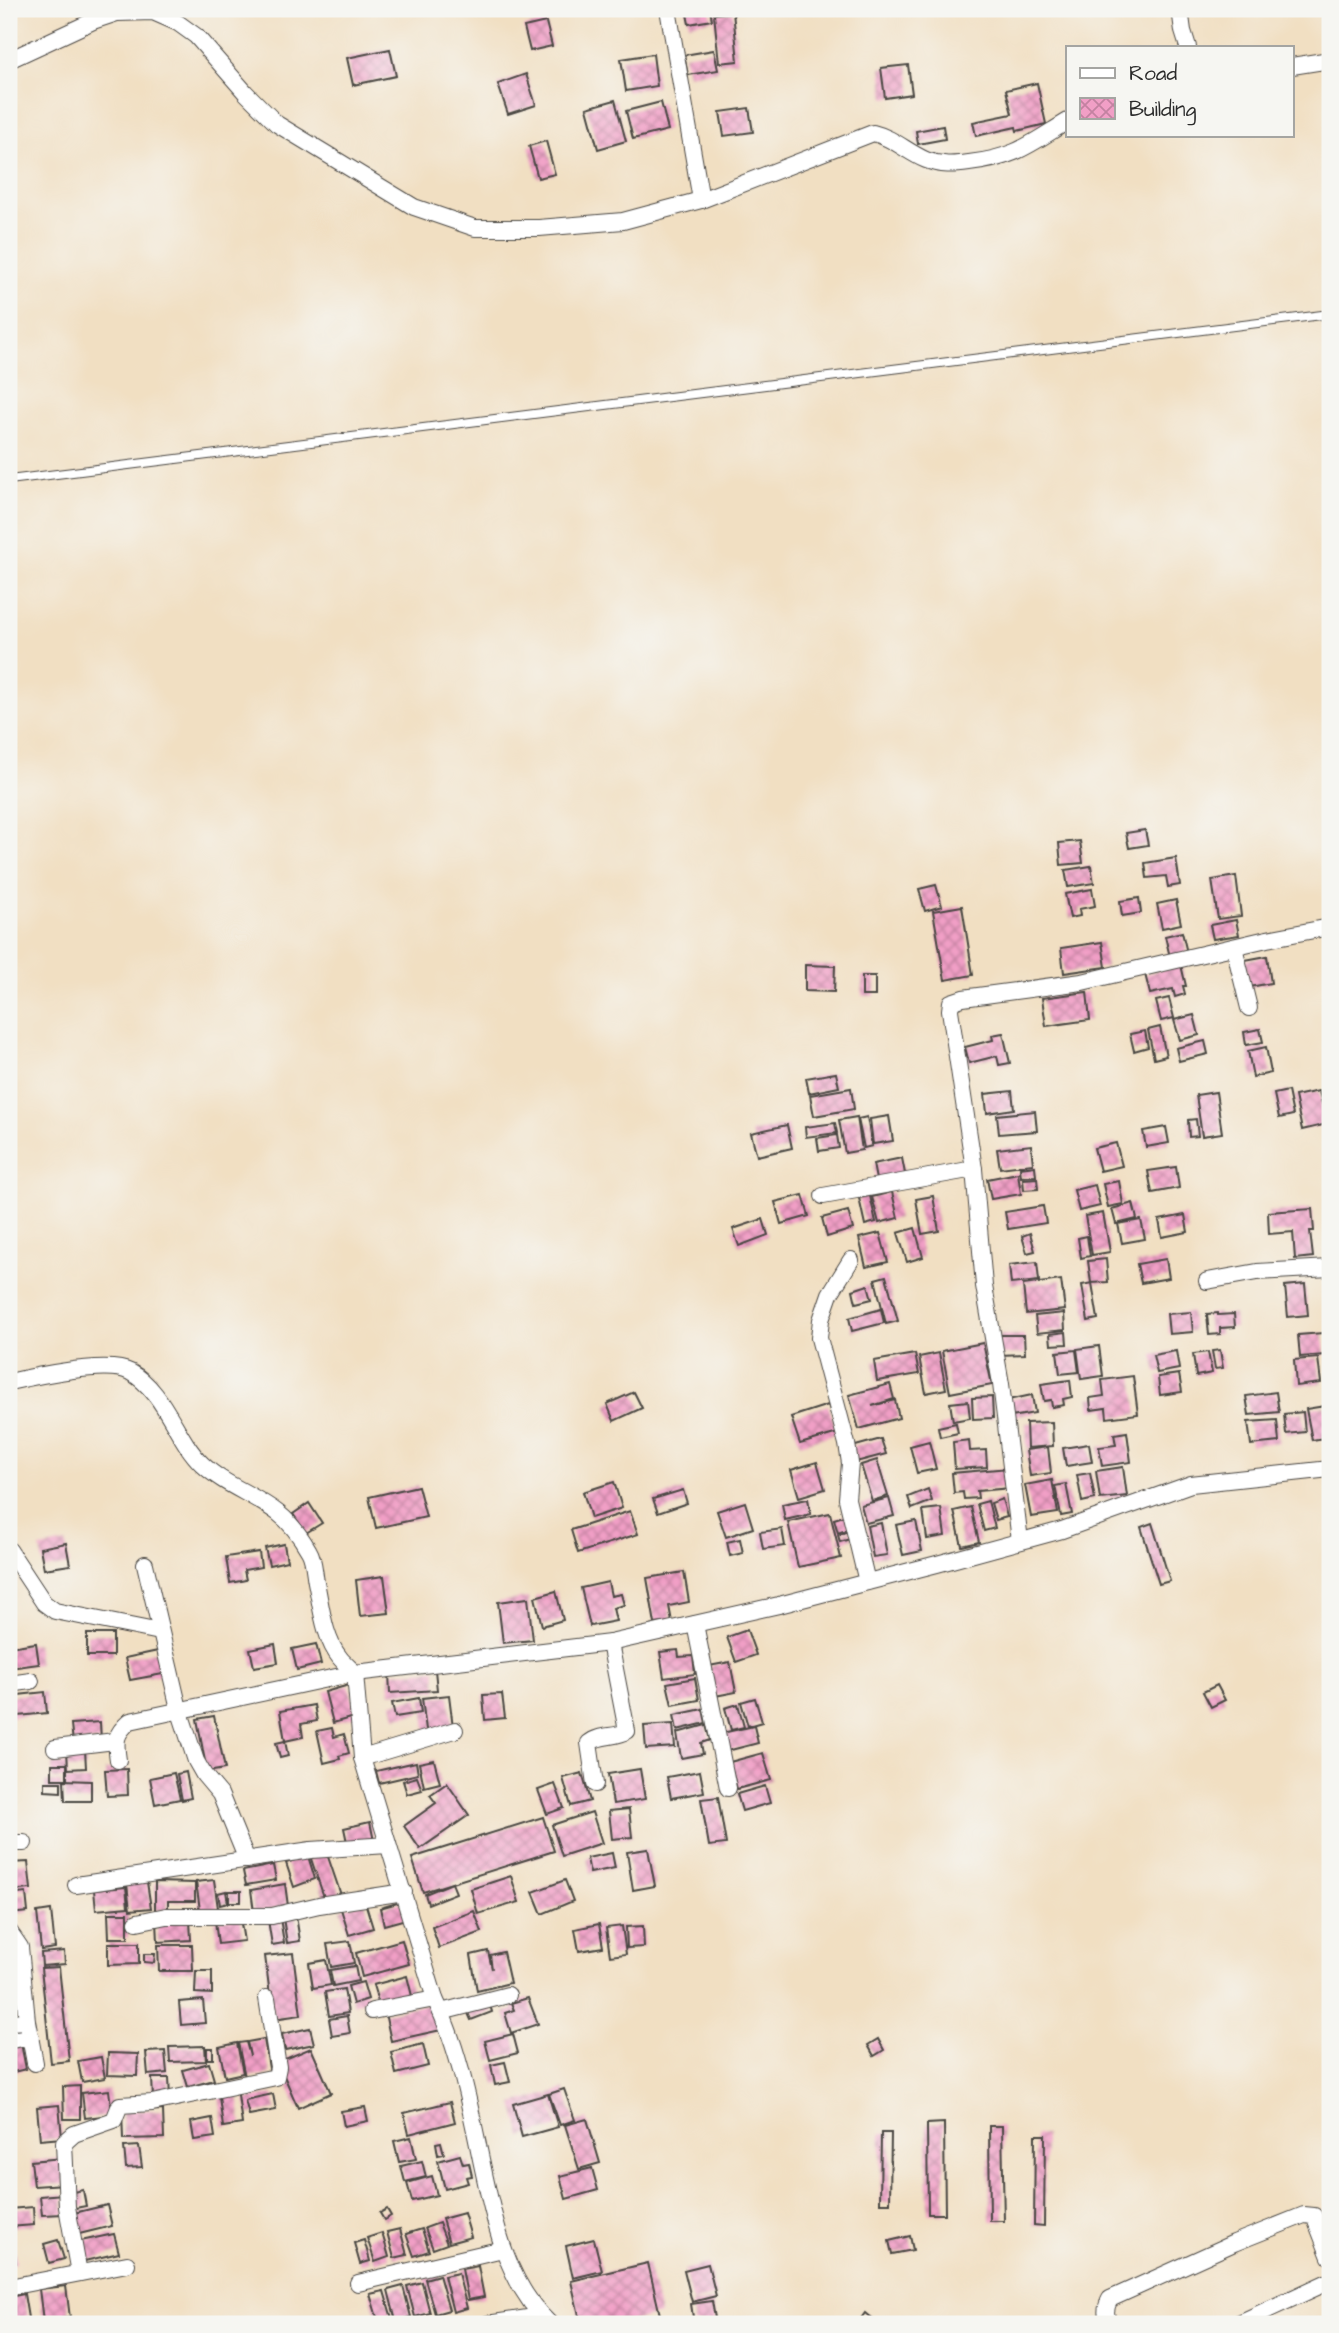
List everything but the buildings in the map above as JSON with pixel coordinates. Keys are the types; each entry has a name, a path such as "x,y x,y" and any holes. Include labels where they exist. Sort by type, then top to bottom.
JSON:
{"street":[{"path":"668,9 701,200"},
{"path":"1180,9 1188,46"},
{"path":"9,60 93,21 117,13 153,12 178,23 196,36 277,124 414,207 442,219 475,228 582,226 623,221 701,200 873,133 889,137 923,159 939,165 1000,159 1028,147 1066,122"},
{"path":"1294,66 1330,60"},
{"path":"1020,1541 1001,1384 984,1286 974,1169 951,1002 963,998 1082,982 1330,927"},
{"path":"1234,947 1249,1008"},
{"path":"823,1196 974,1169"},
{"path":"851,1260 830,1293 821,1320 819,1338 850,1463 847,1499 867,1582"},
{"path":"1207,1281 1257,1272 1330,1268"},
{"path":"9,1382 111,1367 129,1371 144,1382 158,1399 181,1438 201,1463 215,1475 278,1513 296,1532 311,1554 331,1641 338,1656 355,1673 362,1758 465,2085 495,2223 503,2249 545,2320 487,2324"},
{"path":"118,1760 115,1741 122,1728 130,1721 179,1709 355,1673 610,1643 867,1582 1062,1530 1191,1484 1330,1469"},
{"path":"9,1550 40,1598 55,1611 160,1632"},
{"path":"145,1564 179,1709 196,1761 220,1794 247,1860"},
{"path":"695,1624 728,1788"},
{"path":"595,1784 589,1743 593,1739 627,1731 610,1643"},
{"path":"9,1684 31,1681"},
{"path":"362,1758 455,1730"},
{"path":"55,1748 115,1741"},
{"path":"76,1885 311,1850 388,1845"},
{"path":"137,1922 166,1916 272,1916 319,1905 404,1892"},
{"path":"9,1931 20,1947 35,2063"},
{"path":"372,2011 438,2006 508,1995"},
{"path":"79,2273 67,2207 64,2143 74,2134 114,2120 120,2105 152,2103 276,2077 278,2067 267,1998"},
{"path":"9,2022 29,2029"},
{"path":"9,2040 29,2029"},
{"path":"1109,2324 1106,2307 1110,2299 1222,2248 1304,2215 1314,2216 1330,2257"},
{"path":"358,2283 503,2249"},
{"path":"9,2287 127,2264"},
{"path":"1237,2324 1330,2281"}],"lane":[{"path":"9,480 1330,314"}]}
